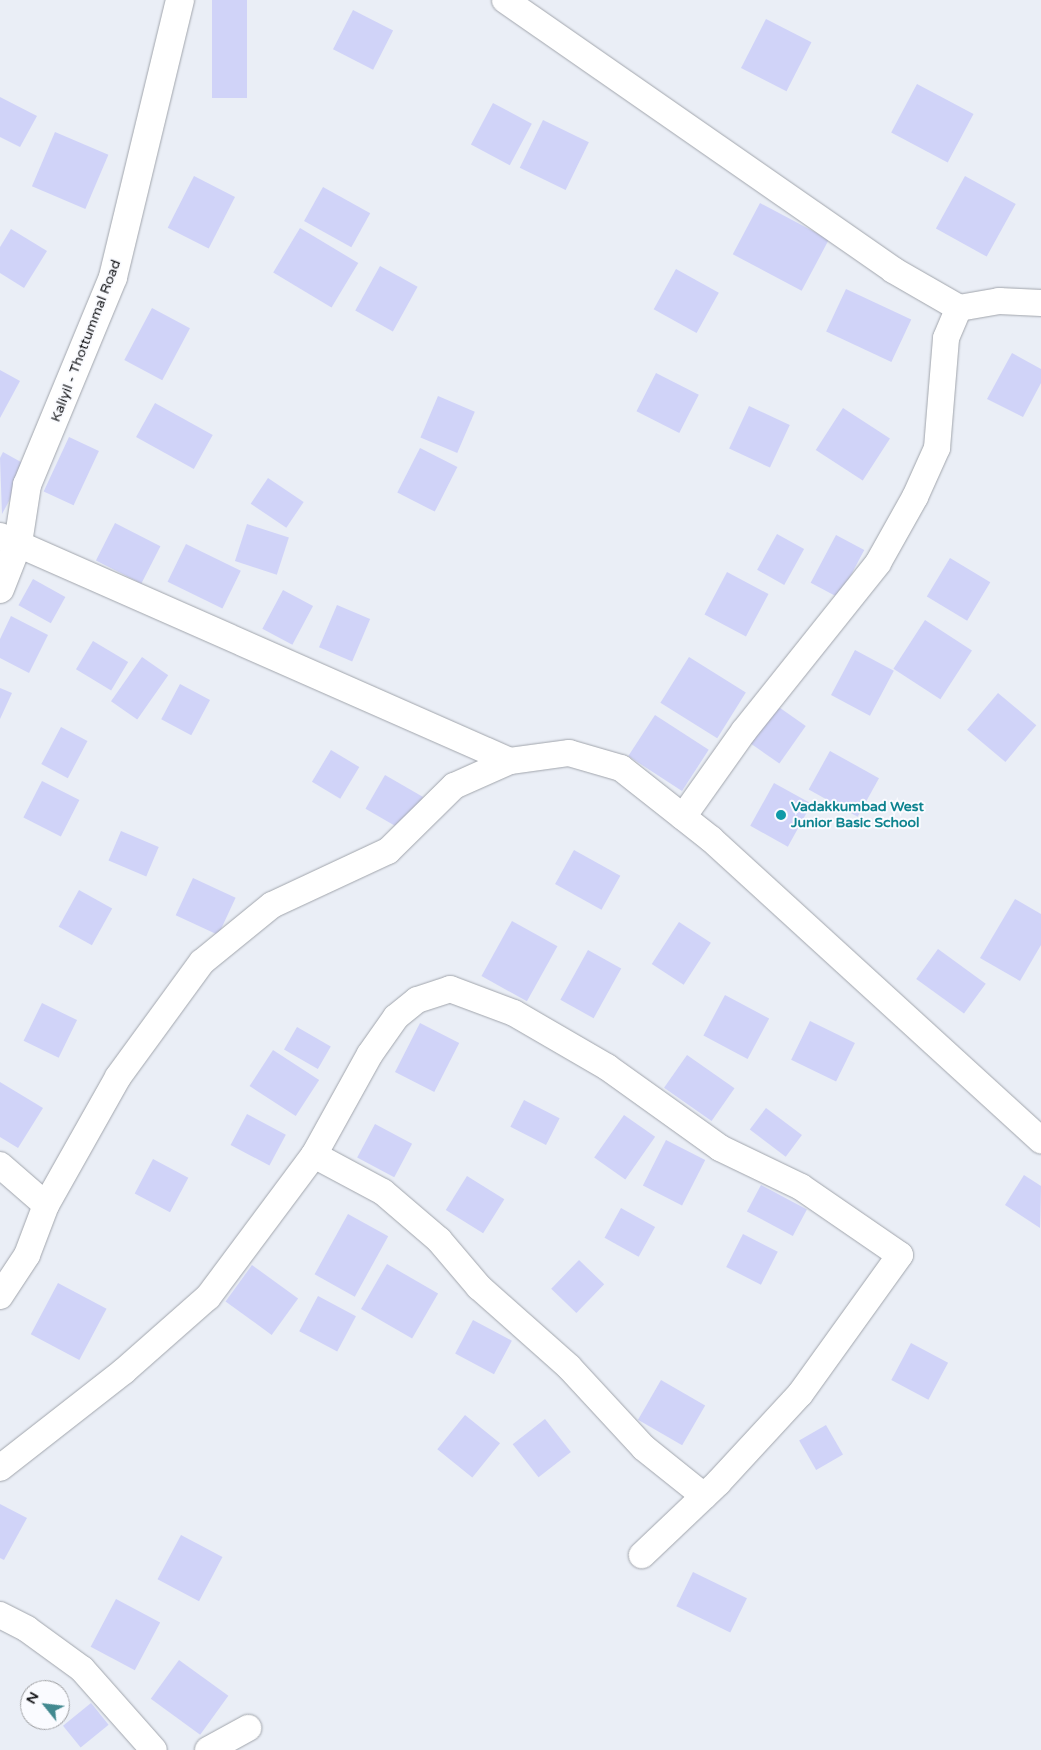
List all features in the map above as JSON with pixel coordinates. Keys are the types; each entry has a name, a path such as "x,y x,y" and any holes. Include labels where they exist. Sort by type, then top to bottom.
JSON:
{"main road":[{"name":"Kaliyil - Thottummal Road","path":"0,589 9,539 27,485 112,277 180,0"}],"street":[{"path":"505,0 893,270 960,308 999,301 1041,303"},
{"path":"683,817 744,731 878,563 915,497 937,448 946,338 960,308"},
{"path":"9,539 510,761"},
{"path":"0,1296 27,1255 46,1205 118,1077 202,962 272,905 388,851 454,786 510,761 568,753 621,768 683,817 1041,1140"},
{"path":"0,1468 124,1370 208,1297 314,1154 370,1054 396,1017 417,1000 450,989 514,1013 608,1067 720,1148 802,1187 900,1255 800,1394 704,1496 642,1555"},
{"path":"314,1154 382,1192 439,1240 479,1286 569,1367 644,1448 704,1496"},
{"path":"0,1165 46,1205"},
{"path":"0,1615 27,1629 82,1669 154,1750"},
{"path":"208,1750 248,1728"}],"building":[{"path":"212,0 247,0 247,98 212,98"},
{"path":"353,10 393,30 373,70 333,49"},
{"path":"766,19 811,42 786,91 741,68"},
{"path":"917,84 974,114 948,163 891,133"},
{"path":"0,97 37,116 20,147 0,137"},
{"path":"493,103 532,124 510,165 471,144"},
{"path":"543,120 589,142 566,190 520,168"},
{"path":"55,132 108,155 85,209 32,186"},
{"path":"194,176 235,197 209,249 168,228"},
{"path":"965,176 1016,204 987,257 936,228"},
{"path":"323,187 370,213 351,247 304,221"},
{"path":"760,203 829,240 802,291 733,254"},
{"path":"300,228 358,263 332,308 273,273"},
{"path":"11,229 47,251 24,288 0,273 0,247"},
{"path":"380,266 418,287 393,331 355,311"},
{"path":"676,269 719,293 697,333 654,309"},
{"path":"846,289 911,319 891,362 826,332"},
{"path":"152,308 190,328 162,380 124,360"},
{"path":"1012,353 1041,369 1041,383 1023,417 987,399"},
{"path":"0,370 20,381 0,418"},
{"path":"656,373 699,395 679,433 636,411"},
{"path":"438,396 475,412 457,453 420,437"},
{"path":"155,403 213,435 194,469 136,437"},
{"path":"749,406 790,425 770,468 729,449"},
{"path":"843,408 890,438 863,480 816,450"},
{"path":"69,437 99,451 74,505 44,491"},
{"path":"420,448 457,467 435,512 397,493"},
{"path":"3,452 28,466 2,514 0,458"},
{"path":"268,478 304,502 286,528 251,504"},
{"path":"115,523 160,546 141,584 96,560"},
{"path":"247,524 289,538 277,575 235,561"},
{"path":"777,534 804,549 784,585 757,570"},
{"path":"836,535 864,550 839,598 811,583"},
{"path":"186,544 241,571 222,608 168,582"},
{"path":"950,558 990,582 967,621 927,597"},
{"path":"727,572 768,594 746,636 704,614"},
{"path":"33,579 65,597 51,623 18,605"},
{"path":"283,590 313,606 292,645 262,629"},
{"path":"337,605 370,619 352,661 319,647"},
{"path":"11,616 48,635 29,673 0,658 0,639"},
{"path":"925,620 972,650 940,699 893,669"},
{"path":"93,641 128,662 111,690 76,669"},
{"path":"855,650 894,671 870,716 831,695"},
{"path":"142,657 168,675 137,720 111,701"},
{"path":"689,657 746,693 717,738 660,703"},
{"path":"180,684 210,700 191,735 161,719"},
{"path":"0,688 12,693 0,719"},
{"path":"998,693 1036,725 1005,762 967,730"},
{"path":"773,703 806,726 779,764 747,741"},
{"path":"655,715 709,750 682,791 628,756"},
{"path":"61,727 87,741 68,778 41,764"},
{"path":"331,750 359,767 340,799 312,782"},
{"path":"830,751 879,778 858,817 809,789"},
{"path":"385,775 423,797 404,831 366,809"},
{"path":"42,781 79,800 61,837 23,818"},
{"name":"Vadakkumbad West Junior Basic School","path":"774,783 812,804 788,847 750,826"},
{"path":"121,831 159,847 146,876 108,860"},
{"path":"574,850 620,876 601,910 555,884"},
{"path":"193,878 236,898 218,935 176,915"},
{"path":"79,890 112,908 92,945 59,927"},
{"path":"1015,899 1041,914 1041,945 1020,981 980,958"},
{"path":"512,921 557,946 527,1001 481,976"},
{"path":"679,922 711,943 684,985 652,964"},
{"path":"938,949 986,984 964,1014 916,979"},
{"path":"588,950 621,968 594,1018 560,1000"},
{"path":"725,995 769,1018 748,1059 703,1036"},
{"path":"42,1003 77,1020 59,1058 24,1041"},
{"path":"810,1021 855,1043 836,1082 791,1060"},
{"path":"420,1023 459,1043 434,1092 395,1072"},
{"path":"297,1027 331,1046 318,1069 284,1050"},
{"path":"273,1050 319,1080 296,1116 250,1086"},
{"path":"687,1055 735,1088 712,1121 664,1088"},
{"path":"0,1082 43,1108 18,1148 0,1137"},
{"path":"524,1100 560,1118 546,1145 510,1127"},
{"path":"766,1108 802,1135 786,1157 750,1130"},
{"path":"247,1114 286,1135 269,1166 231,1145"},
{"path":"624,1115 655,1137 625,1179 594,1158"},
{"path":"375,1124 412,1144 394,1177 357,1158"},
{"path":"666,1140 705,1160 682,1205 643,1185"},
{"path":"153,1159 188,1178 170,1212 135,1193"},
{"path":"1024,1175 1041,1186 1040,1228 1005,1205"},
{"path":"467,1176 504,1199 483,1233 446,1210"},
{"path":"761,1185 807,1209 793,1236 747,1211"},
{"path":"621,1208 655,1227 639,1257 605,1238"},
{"path":"348,1214 388,1236 355,1297 315,1274"},
{"path":"743,1234 778,1252 761,1285 726,1267"},
{"path":"579,1260 604,1284 576,1313 551,1289"},
{"path":"387,1264 438,1294 412,1339 361,1309"},
{"path":"252,1265 298,1299 272,1335 226,1301"},
{"path":"58,1283 107,1309 79,1360 31,1334"},
{"path":"318,1296 356,1316 337,1352 299,1331"},
{"path":"473,1320 512,1341 494,1374 455,1354"},
{"path":"911,1343 948,1363 928,1400 891,1380"},
{"path":"661,1380 705,1406 682,1445 638,1420"},
{"path":"465,1415 500,1443 472,1478 437,1449"},
{"path":"545,1419 571,1452 539,1477 513,1444"},
{"path":"826,1425 843,1454 816,1470 799,1440"},
{"path":"0,1504 27,1518 4,1560 0,1558"},
{"path":"181,1535 222,1557 199,1601 158,1579"},
{"path":"693,1572 747,1598 730,1632 676,1606"},
{"path":"116,1599 160,1622 135,1670 91,1647"},
{"path":"179,1660 228,1696 200,1735 151,1699"},
{"path":"91,1703 109,1725 81,1747 67,1730 70,1730 70,1720"}],"place":[{"name":"Vadakkumbad West Junior Basic School","path":"781,815"}]}
